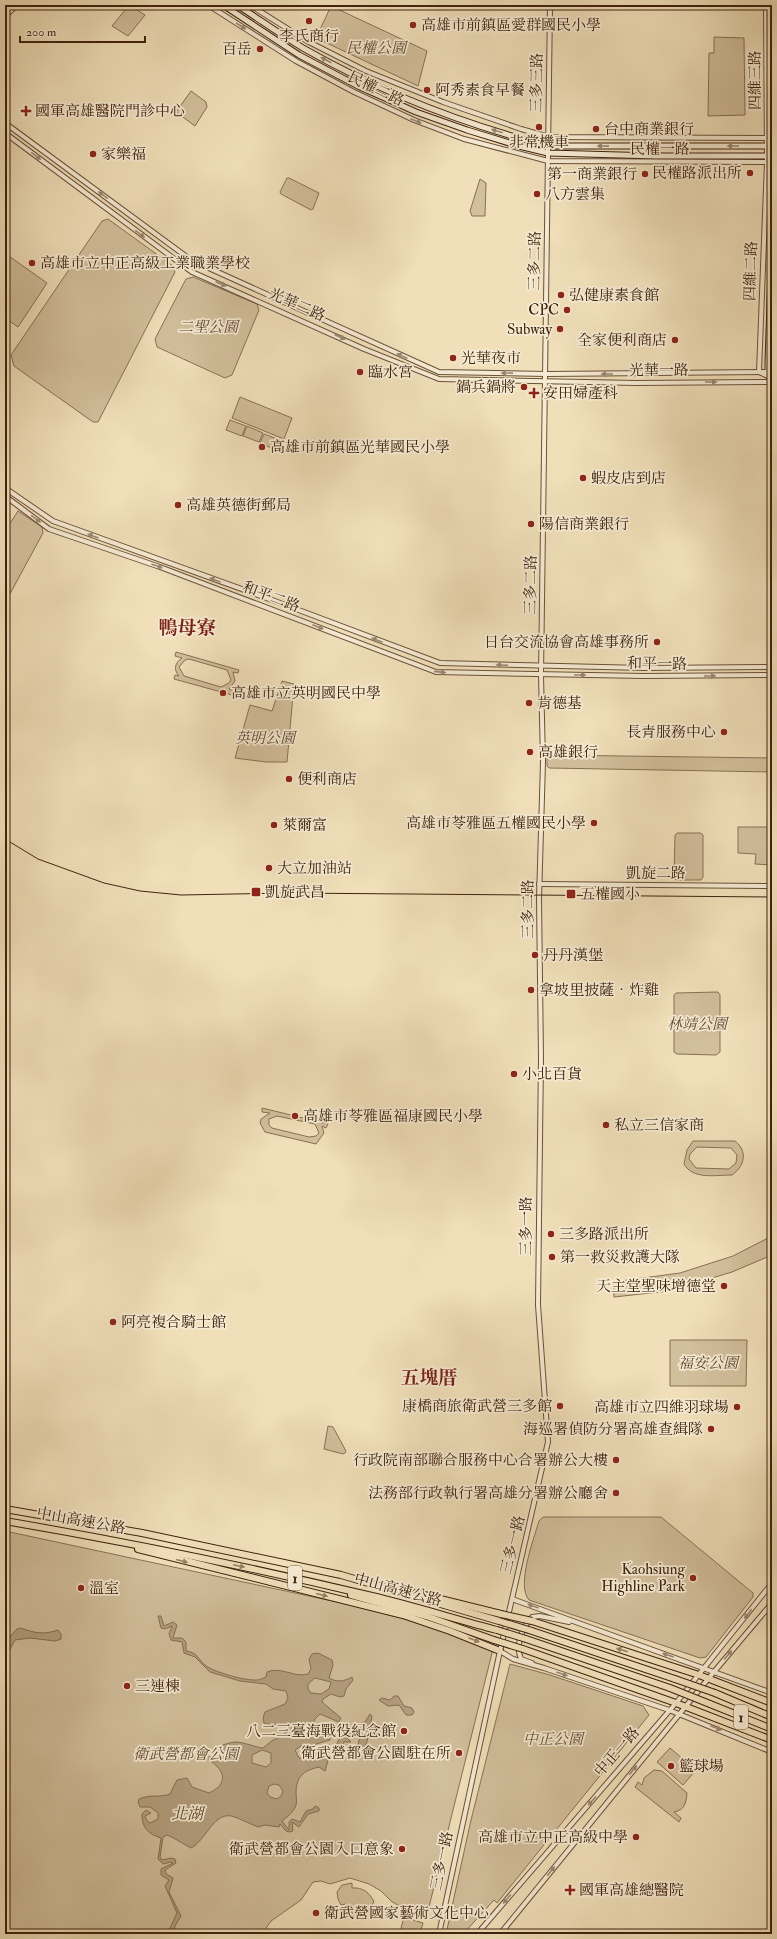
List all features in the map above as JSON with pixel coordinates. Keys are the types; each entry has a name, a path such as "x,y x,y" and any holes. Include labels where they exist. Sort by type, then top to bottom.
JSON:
{"highway":[{"name":"中山高速公路","path":"7,1509 142,1533 341,1575 529,1630 715,1693 772,1717"},
{"name":"中山高速公路","path":"5,1521 90,1536 264,1571 373,1597 497,1630 670,1688 772,1729"},
{"path":"90,1536 403,1615 450,1631 500,1651"},
{"path":"264,1571 426,1616 676,1703 772,1740"},
{"path":"341,1575 532,1622 699,1675 772,1703"}],"main road":[{"name":"民權二路","path":"223,5 299,55 358,86 416,112 466,130 548,153"},
{"name":"民權二路","path":"237,5 303,48 414,102 469,122 548,146"},
{"name":"民權一路","path":"548,146 769,146"},
{"name":"民權一路","path":"548,153 768,158"},
{"name":"四維二路","path":"771,373 772,241"}],"street":[{"path":"5,16 16,5"},
{"name":"民權二路","path":"208,5 296,61 354,92 414,120 464,139 548,161"},
{"name":"民權二路","path":"250,5 307,42 366,71 443,102 548,137"},
{"name":"三多三路","path":"548,137 550,5"},
{"name":"四維三路","path":"766,5 768,158"},
{"name":"光華二路","path":"5,123 190,260 435,371 452,373 546,374"},
{"name":"光華二路","path":"5,133 192,272 364,348 439,379 546,381"},
{"name":"三多二路","path":"541,1058 539,884 543,766 541,666 546,381 548,137"},
{"name":"民權一路","path":"548,137 772,138"},
{"name":"民權一路","path":"548,161 768,158 772,162"},
{"name":"四維二路","path":"759,372 768,158"},
{"path":"66,178 70,171"},
{"path":"759,372 772,378"},
{"name":"光華一路","path":"546,374 771,373"},
{"name":"光華一路","path":"546,381 772,382"},
{"name":"和平二路","path":"5,488 53,521 440,663 541,666"},
{"name":"和平二路","path":"5,496 49,528 160,567 436,672 541,675"},
{"name":"和平一路","path":"541,666 772,667"},
{"name":"和平一路","path":"541,675 772,675"},
{"name":"凱旋二路","path":"539,884 772,886"},
{"name":"三多一路","path":"438,1934 500,1651 548,1442 538,1305 541,1058"},
{"name":"中正一路","path":"477,1934 676,1703 772,1583"},
{"path":"512,1598 600,1631 705,1667 772,1693"},
{"name":"中正一路","path":"500,1934 714,1671 772,1603"},
{"path":"544,1668 521,1659 518,1651 525,1624 532,1617 540,1616 600,1631"},
{"path":"500,1651 513,1659 669,1710 772,1752"}],"green space":[{"path":"129,5 145,15 128,36 112,26"},
{"name":"民權公園","path":"331,6 427,51 418,86 316,38"},
{"path":"714,37 744,38 745,115 708,116 709,53 714,53"},
{"path":"191,91 206,102 207,107 195,126 176,112"},
{"path":"287,178 319,193 313,209 311,210 281,194 280,192"},
{"path":"480,179 486,183 485,216 472,216 470,211"},
{"path":"108,219 173,266 175,272 98,422 93,422 14,366 11,355 102,221"},
{"path":"6,254 47,283 18,327 5,318"},
{"name":"二聖公園","path":"193,277 257,304 259,310 232,375 225,378 157,347 155,339 186,279"},
{"path":"240,397 292,418 284,439 232,418"},
{"path":"230,420 246,426 242,436 226,430"},
{"path":"247,426 263,433 259,442 243,436"},
{"path":"264,434 280,440 276,450 260,443"},
{"path":"18,511 42,527 43,533 5,603 5,531"},
{"path":"176,652 239,670 238,673 233,672 235,681 229,689 233,691 232,695 174,679 175,675 179,676 175,669 178,662 182,658 175,656","holes":["189,659 227,670 231,680 229,683 221,687 184,676 179,667 185,660"]},
{"name":"英明公園","path":"282,681 294,684 287,762 266,762 235,758 250,705 272,711"},
{"path":"549,755 772,758 772,772 549,768 547,766 547,757"},
{"path":"738,827 772,827 772,865 755,864 756,854 738,853"},
{"path":"677,833 701,833 703,835 703,877 701,880 676,880 674,878 675,835"},
{"name":"林靖公園","path":"718,992 720,995 720,1052 716,1055 677,1054 674,1052 674,995 676,993"},
{"path":"262,1108 328,1124 326,1128 322,1126 324,1133 316,1144 265,1132 260,1123 261,1119 270,1113 262,1112","holes":["277,1116 315,1124 319,1133 316,1136 309,1137 272,1128 269,1125 269,1119"]},
{"path":"693,1141 735,1141 742,1149 743,1158 740,1167 732,1175 705,1176 693,1172 684,1164 687,1150","holes":["697,1147 731,1148 737,1155 736,1163 729,1169 696,1168 689,1159 690,1154"]},
{"path":"772,1236 772,1255 732,1272 669,1291 614,1297 613,1282 680,1273 733,1256"},
{"name":"福安公園","path":"670,1340 747,1340 746,1386 670,1386"},
{"path":"328,1426 333,1427 346,1451 345,1453 343,1454 324,1449"},
{"path":"543,1517 661,1517 753,1593 753,1597 706,1657 700,1658 529,1600 525,1593 525,1573 539,1521"},
{"name":"衛武營都會公園","path":"5,1531 351,1605 409,1620 493,1649 427,1915 401,1907 391,1901 381,1891 369,1884 350,1878 330,1884 321,1881 313,1882 301,1900 271,1921 262,1934 24,1934 5,1929"},
{"name":"中正公園","path":"510,1664 550,1675 643,1706 649,1715 497,1903 494,1900 465,1932 459,1931 458,1934 446,1934 471,1820"},
{"name":"籃球場","path":"670,1748 696,1770 683,1785 657,1762"},
{"path":"654,1770 662,1771 687,1793 683,1808 674,1812 681,1818 679,1822 635,1787 638,1782 642,1785 644,1778"},
{"path":"352,1883 352,1888 360,1888 366,1891 374,1902 366,1914 360,1917 352,1913 346,1904 341,1905 338,1899 337,1892 342,1885"},
{"path":"404,1917 423,1923 420,1934 396,1934 396,1931 400,1932"}],"water":[{"name":"北湖","path":"158,1616 161,1616 164,1626 173,1622 177,1625 173,1638 182,1638 186,1642 186,1651 195,1654 209,1668 230,1676 257,1680 266,1677 267,1672 277,1670 298,1675 308,1674 311,1669 309,1659 312,1654 318,1653 332,1660 333,1665 329,1678 335,1681 341,1681 352,1677 353,1680 346,1689 344,1696 340,1697 331,1694 323,1699 322,1702 341,1718 339,1722 320,1714 314,1720 314,1725 330,1734 330,1740 316,1744 314,1748 325,1753 329,1757 325,1771 319,1767 302,1775 296,1786 295,1808 282,1821 289,1830 289,1822 292,1819 300,1822 306,1811 313,1809 315,1806 319,1808 319,1811 308,1814 299,1827 292,1822 293,1831 290,1832 286,1831 280,1824 279,1827 265,1825 258,1827 235,1817 228,1816 221,1817 216,1821 201,1839 191,1848 167,1835 163,1837 160,1857 162,1860 171,1858 175,1859 176,1863 165,1870 166,1874 173,1878 169,1892 181,1916 175,1926 174,1934 170,1934 170,1928 177,1913 165,1886 169,1880 161,1875 161,1869 173,1863 163,1864 158,1859 161,1838 153,1835 147,1830 143,1823 142,1814 146,1810 151,1813 145,1816 147,1821 150,1823 158,1819 158,1813 150,1807 140,1807 138,1802 139,1799 170,1794 177,1780 187,1778 192,1787 209,1793 215,1789 222,1782 222,1777 219,1769 209,1760 211,1753 218,1747 235,1742 263,1748 273,1740 282,1736 289,1728 287,1724 267,1724 264,1723 263,1718 265,1712 285,1704 288,1698 286,1691 273,1689 266,1684 240,1681 210,1672 195,1657 184,1653 182,1642 171,1640 169,1634 172,1626 165,1629 161,1628","holes":["315,1678 331,1682 329,1689 321,1694 311,1693 308,1689 308,1684","303,1745 308,1745 312,1748 312,1752 305,1759 299,1758 295,1750","262,1750 271,1753 271,1763 266,1767 252,1763 252,1755","274,1784 279,1785 283,1791 281,1796 277,1799 270,1797 267,1793 269,1786"]},
{"path":"21,1628 39,1633 58,1630 61,1634 61,1639 55,1641 30,1638 15,1640 6,1657 9,1670 5,1670 5,1642 17,1629"},
{"path":"394,1696 398,1696 404,1706 412,1708 414,1712 412,1715 406,1715 399,1705 388,1706 379,1700 382,1698 390,1700"},
{"path":"370,1714 372,1716 364,1753 355,1752 352,1750 353,1747 358,1746 359,1740 366,1732 361,1728 360,1724 365,1722"},
{"path":"338,1728 342,1728 346,1731 354,1729 355,1731 354,1734 344,1735 351,1742 344,1742 343,1745 346,1749 342,1751 336,1745 341,1736 336,1730"}],"tram line":[{"path":"5,839 38,859 104,883 140,891 181,895 287,893 772,897"}],"place":[{"name":"李氏商行","path":"309,21"},
{"name":"高雄市前鎮區愛群國民小學","path":"413,25"},
{"name":"百岳","path":"260,49"},
{"name":"阿秀素食早餐","path":"427,90"},
{"name":"國軍高雄醫院門診中心","path":"26,111"},
{"name":"非常機車","path":"539,127"},
{"name":"台中商業銀行","path":"596,129"},
{"name":"家樂福","path":"93,154"},
{"name":"民權路派出所","path":"750,173"},
{"name":"第一商業銀行","path":"645,174"},
{"name":"八方雲集","path":"537,194"},
{"name":"高雄市立中正高級工業職業學校","path":"32,263"},
{"name":"弘健康素食館","path":"561,295"},
{"name":"CPC","path":"567,310"},
{"name":"Subway","path":"560,329"},
{"name":"全家便利商店","path":"675,340"},
{"name":"光華夜市","path":"453,358"},
{"name":"臨水宮","path":"360,372"},
{"name":"鍋兵鍋將","path":"524,387"},
{"name":"安田婦產科","path":"534,393"},
{"name":"高雄市前鎮區光華國民小學","path":"262,447"},
{"name":"蝦皮店到店","path":"583,478"},
{"name":"高雄英德街郵局","path":"178,505"},
{"name":"陽信商業銀行","path":"531,524"},
{"name":"日台交流協會高雄事務所","path":"657,642"},
{"name":"高雄市立英明國民中學","path":"223,693"},
{"name":"肯德基","path":"529,703"},
{"name":"長青服務中心","path":"724,732"},
{"name":"高雄銀行","path":"530,752"},
{"name":"便利商店","path":"289,779"},
{"name":"高雄市苓雅區五權國民小學","path":"594,823"},
{"name":"萊爾富","path":"274,825"},
{"name":"大立加油站","path":"269,868"},
{"name":"凱旋武昌","path":"256,892"},
{"name":"五權國小","path":"571,894"},
{"name":"丹丹漢堡","path":"535,955"},
{"name":"拿坡里披薩‧炸雞","path":"531,990"},
{"name":"小北百貨","path":"514,1074"},
{"name":"高雄市苓雅區福康國民小學","path":"295,1116"},
{"name":"私立三信家商","path":"606,1125"},
{"name":"三多路派出所","path":"551,1234"},
{"name":"第一救災救護大隊","path":"552,1257"},
{"name":"天主堂聖味增德堂","path":"724,1286"},
{"name":"阿亮複合騎士館","path":"113,1322"},
{"name":"康橋商旅衛武營三多館","path":"560,1406"},
{"name":"高雄市立四維羽球場","path":"737,1407"},
{"name":"海巡署偵防分署高雄查緝隊","path":"711,1429"},
{"name":"行政院南部聯合服務中心合署辦公大樓","path":"616,1460"},
{"name":"法務部行政執行署高雄分署辦公廳舍","path":"616,1493"},
{"name":"Kaohsiung Highline Park","path":"693,1578"},
{"name":"溫室","path":"81,1588"},
{"name":"三連棟","path":"127,1686"},
{"name":"八二三臺海戰役紀念館","path":"404,1731"},
{"name":"衛武營都會公園駐在所","path":"459,1753"},
{"name":"籃球場","path":"671,1766"},
{"name":"高雄市立中正高級中學","path":"636,1837"},
{"name":"衛武營都會公園入口意象","path":"402,1849"},
{"name":"國軍高雄總醫院","path":"570,1890"},
{"name":"衛武營國家藝術文化中心","path":"316,1913"}],"district":[{"name":"鴨母寮","path":"187,628"},
{"name":"五塊厝","path":"429,1378"}]}
